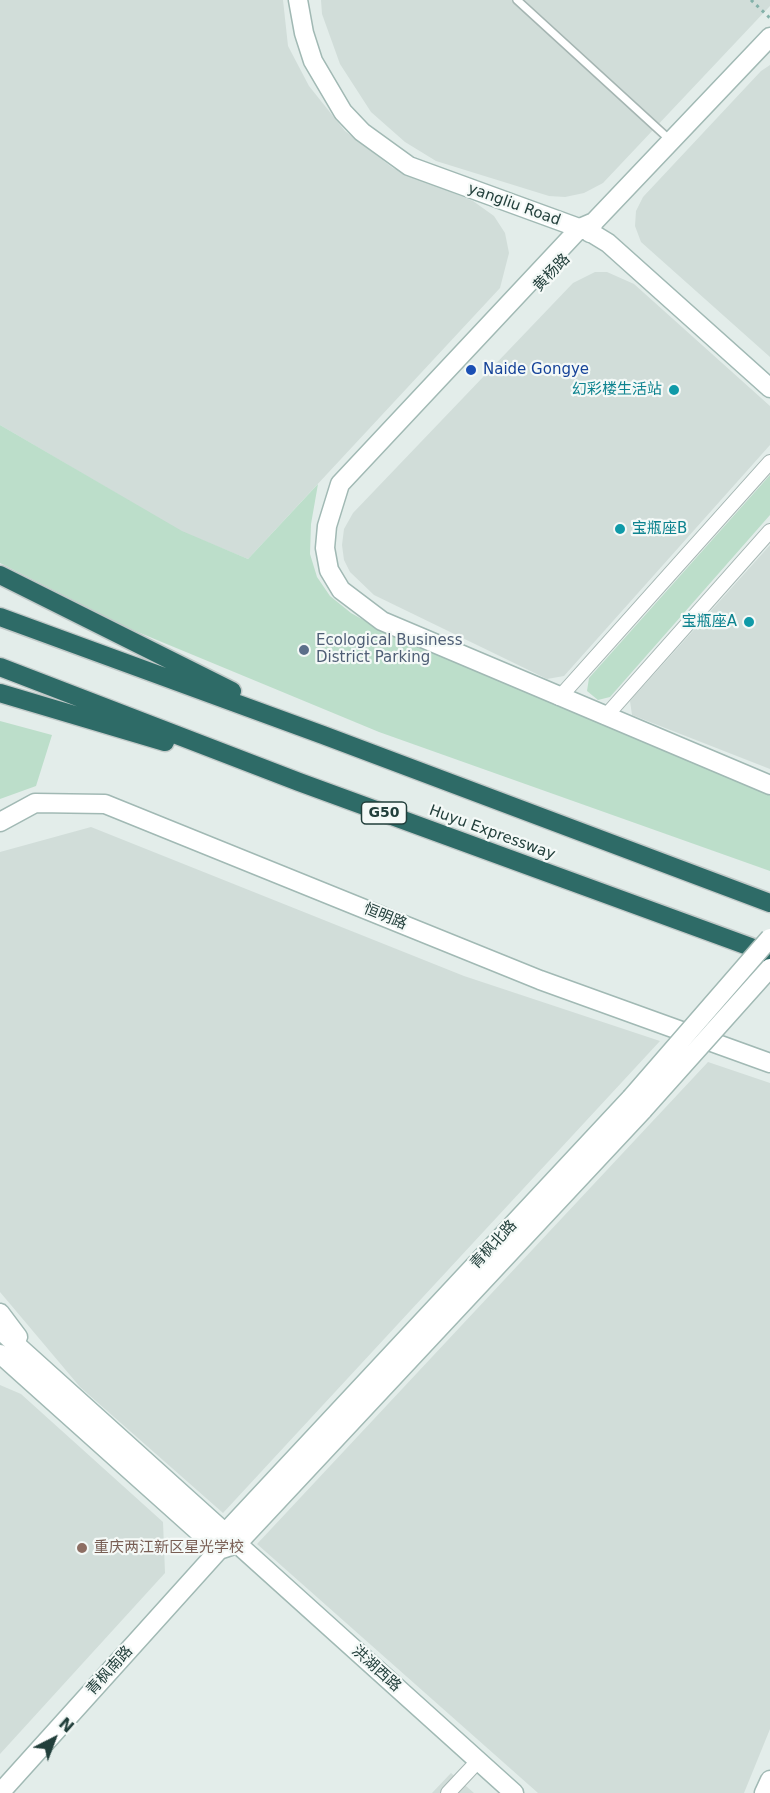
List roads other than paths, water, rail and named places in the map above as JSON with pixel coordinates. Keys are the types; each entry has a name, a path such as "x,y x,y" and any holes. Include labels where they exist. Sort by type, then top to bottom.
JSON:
{"highway":[{"path":"0,574 91,622 323,735"},
{"path":"0,617 323,735 770,903"},
{"name":"Huyu Expressway","path":"0,667 299,783 770,954"},
{"path":"0,693 299,783"}],"street":[{"name":"yangliu Road","path":"298,0 304,33 313,61 343,112 362,132 385,150 426,173 588,228 622,254 770,388"},
{"name":"yangliu Road","path":"309,0 316,33 337,81 370,123 393,142 440,169 630,246 770,371"},
{"name":"黄杨路","path":"559,698 382,621 360,606 341,590 329,570 325,548 331,507 348,485 588,228 770,37"},
{"path":"770,462 559,698 770,785"},
{"path":"604,717 770,531"},
{"name":"恒明路","path":"0,822 35,803 105,804 540,980 770,1064"},
{"name":"青枫北路","path":"637,1104 770,938"},
{"name":"青枫北路","path":"227,1542 637,1104 770,968"},
{"path":"0,1313 37,1375"},
{"name":"洪湖西路","path":"0,1330 37,1375 514,1793"},
{"name":"洪湖西路","path":"0,1354 37,1375"},
{"path":"0,1364 37,1375"},
{"name":"青枫南路","path":"0,1793 227,1542"},
{"path":"448,1793 478,1761"},
{"path":"765,1793 770,1780"}],"lane":[{"path":"517,0 671,141"}],"place":[{"name":"Naide Gongye","path":"471,370"},
{"name":"幻彩楼生活站","path":"674,390"},
{"name":"宝瓶座B","path":"620,529"},
{"name":"宝瓶座A","path":"749,622"},
{"name":"Ecological Business District Parking","path":"304,650"},
{"name":"重庆两江新区星光学校","path":"82,1548"}]}
